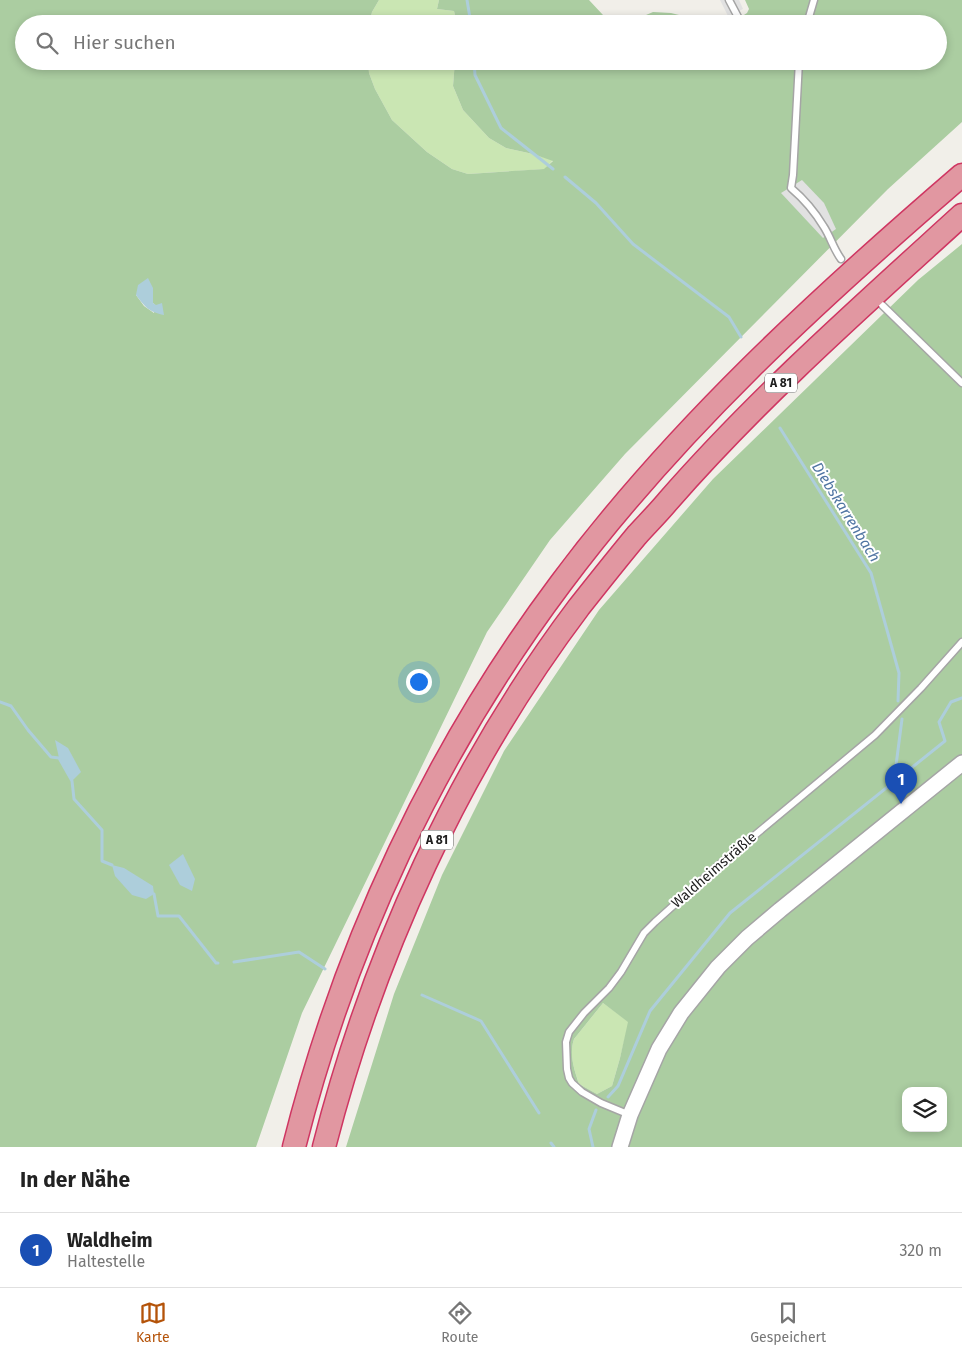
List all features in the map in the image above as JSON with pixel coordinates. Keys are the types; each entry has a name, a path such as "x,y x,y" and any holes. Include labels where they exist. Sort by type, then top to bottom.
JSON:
{"highway":[{"name":"A 81","path":"294,1147 332,1020 378,899 416,818 448,758 465,727 520,640 596,538 635,491 693,427 846,278 962,175"},
{"name":"A 81","path":"324,1147 362,1021 402,915 460,794 534,671 596,585 638,534 710,456 822,344 962,215"}],"street":[{"path":"620,1147 630,1115 659,1049 681,1013 718,967 747,938 780,910 962,763"}],"lane":[{"path":"729,0 737,15"},
{"path":"810,15 814,0"},
{"path":"798,70 791,188 803,199 824,228 833,248 841,259"},
{"path":"882,305 962,383"},
{"name":"Waldheimsträßle","path":"630,1115 601,1103 582,1092 572,1083 567,1069 566,1042 569,1032 622,972 644,933 655,922 713,870 875,735 962,642"}],"green space":[{"path":"0,0 379,0 371,15 15,15 15,70 369,70 375,89 392,120 427,152 452,169 468,174 544,169 553,161 506,148 489,138 463,110 453,86 454,70 947,70 947,15 744,15 749,9 745,0 962,0 962,122 888,189 625,454 550,540 487,632 302,1013 256,1147 0,1147","holes":["153,288 153,303 155,305 154,313 144,306 136,295"]},
{"path":"379,0 439,0 437,9 454,11 455,15 371,15"},
{"path":"439,0 589,0 603,15 455,15 454,11 437,9"},
{"path":"653,12 679,15 646,15"},
{"path":"369,70 454,70 453,86 463,110 489,138 506,148 553,160 545,169 468,174 452,169 427,152 392,120 375,89"},
{"path":"962,244 962,1147 346,1147 394,994 442,875 504,751 599,610 713,479 918,280","holes":["603,1003 628,1022 612,1086 597,1094 579,1084 572,1056 574,1039"]},
{"path":"603,1003 629,1022 612,1086 597,1094 579,1084 572,1050 574,1039"}],"shaded area":[{"path":"720,0 739,0 743,9 728,15"},
{"path":"802,180 824,203 836,229 823,238 781,193"}],"water":[{"path":"148,278 153,288 153,303 156,305 162,303 164,315 148,308 136,295 138,285"},
{"path":"55,740 68,748 81,772 72,781 59,758"},
{"path":"183,854 195,879 192,891 180,885 169,865"},
{"path":"112,865 124,868 153,886 154,894 146,899 132,895 115,876"}],"waterway":[{"path":"467,0 470,15"},
{"path":"475,70 475,75 501,128 553,169"},
{"name":"Diebskarrenbach","path":"565,177 596,203 633,244 729,317 741,337"},
{"name":"Diebskarrenbach","path":"780,428 871,573 899,673 898,701"},
{"path":"608,1097 618,1086 650,1011 730,913 945,741 939,722 951,702 962,698"},
{"path":"0,702 11,706 51,757 59,758 72,781 74,799 102,830 102,861 112,865"},
{"path":"894,781 902,719"},
{"path":"154,894 158,916 179,916 216,963 218,963"},
{"path":"234,962 299,952 325,969"},
{"path":"422,995 481,1021 539,1113"},
{"name":"Diebskarrenbach","path":"593,1147 589,1129 596,1110"},
{"path":"551,1143 554,1147"}],"place":[{"name":"Waldheim","path":"901,804"}]}
